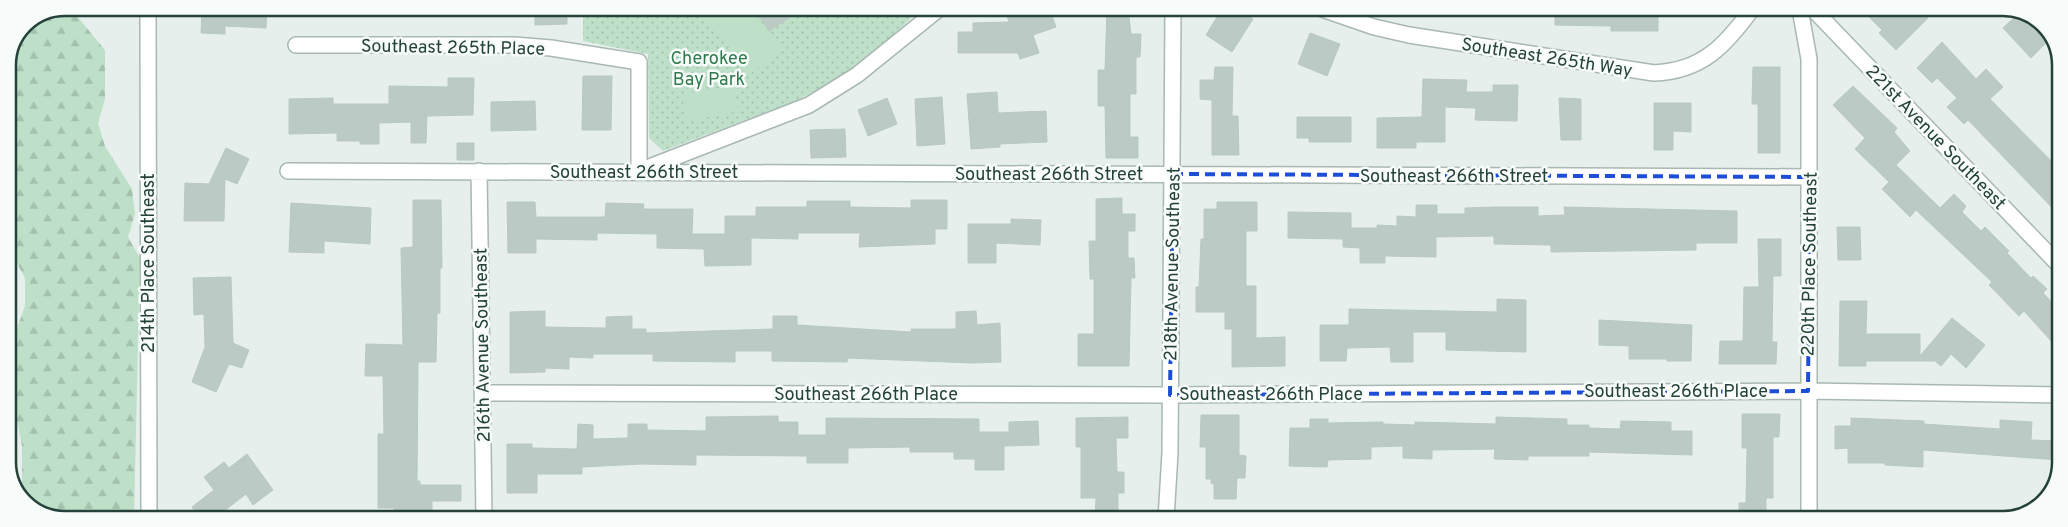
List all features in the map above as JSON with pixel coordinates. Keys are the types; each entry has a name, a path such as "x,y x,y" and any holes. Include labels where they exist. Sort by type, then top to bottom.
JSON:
{"street":[{"name":"214th Place Southeast","path":"148,16 148,511"},
{"path":"639,172 809,105 856,75 930,16"},
{"name":"218th Avenue Southeast","path":"1167,511 1169,481 1173,174 1173,16"},
{"name":"Southeast 265th Way","path":"1342,16 1409,36 1654,73 1675,72 1707,58 1724,44 1746,16"},
{"name":"220th Place Southeast","path":"1801,16 1810,59 1809,511"},
{"name":"221st Avenue Southeast","path":"1820,16 2052,257"},
{"name":"Southeast 265th Place","path":"296,45 514,45 551,48 639,62 639,172"},
{"name":"Southeast 266th Street","path":"288,171 1810,177"},
{"name":"216th Avenue Southeast","path":"478,172 484,393 484,511"},
{"name":"Southeast 266th Place","path":"484,393 1170,395 1808,390 2052,395"}],"highlighted area":[{"path":"1173,174 1810,177 1808,391 1170,395"}],"green space":[{"path":"77,16 105,50 105,99 98,123 105,146 132,189 135,214 128,237 140,258 134,511 56,510 36,501 22,484 22,446 16,415 16,333 25,306 25,278 16,262 17,56 25,38 38,25 56,17"},
{"name":"Cherokee Bay Park","path":"583,16 913,16 866,62 798,100 663,151 649,138 648,54 583,41"},
{"path":"705,16 756,16 782,49 750,74"},
{"path":"733,85 739,111 687,121 682,94"}],"building":[{"path":"202,16 267,16 266,28 225,26 225,34 201,33"},
{"path":"535,16 567,16 567,24 535,25"},
{"path":"759,16 792,16 769,31"},
{"path":"1007,16 1052,16 1056,27 1033,35 1039,53 1020,59 1018,53 958,53 958,32 973,32 973,23 1009,22"},
{"path":"1107,16 1129,16 1131,34 1141,34 1140,57 1136,57 1136,94 1130,94 1130,137 1138,137 1138,158 1106,158 1105,106 1098,106 1098,70 1105,70"},
{"path":"1218,16 1248,16 1253,19 1232,52 1206,35"},
{"path":"1555,16 1658,16 1658,31 1611,31 1611,26 1555,25"},
{"path":"1868,16 1926,16 1928,18 1896,50 1879,33 1882,30"},
{"path":"2014,18 2018,19 2035,29 2046,43 2031,58 2003,28"},
{"path":"1310,33 1340,44 1327,76 1298,64"},
{"path":"1942,42 1976,79 1986,69 2003,87 1990,99 2052,162 2052,208 1968,120 1964,124 1947,107 1957,98 1937,78 1932,83 1917,68"},
{"path":"1215,67 1233,67 1232,116 1238,116 1239,155 1212,155 1212,100 1200,99 1200,80 1214,80"},
{"path":"1753,67 1780,67 1780,153 1758,153 1758,104 1752,104"},
{"path":"583,76 612,76 611,130 582,130"},
{"path":"448,78 474,78 473,115 427,116 426,143 411,143 411,122 379,123 379,144 360,144 360,141 337,141 337,133 289,134 289,99 333,98 333,104 389,104 389,86 448,87"},
{"path":"1423,79 1467,80 1466,92 1493,92 1493,85 1518,85 1517,121 1475,120 1476,108 1445,107 1445,142 1416,142 1416,148 1377,148 1377,118 1422,117"},
{"path":"1853,86 1897,128 1894,132 1910,151 1896,165 1940,208 1954,194 1966,206 1962,212 1981,231 1985,227 2009,251 2007,253 2031,278 2033,276 2047,289 2043,293 2052,303 2052,342 2024,311 2019,316 1989,285 1992,282 1916,210 1910,217 1882,189 1889,182 1855,149 1865,138 1833,105"},
{"path":"997,92 998,113 1046,111 1047,142 1000,144 1000,147 971,149 967,94"},
{"path":"942,97 945,144 917,146 915,99"},
{"path":"887,98 897,124 868,136 858,110"},
{"path":"1559,98 1581,99 1581,140 1561,140"},
{"path":"535,101 536,130 491,131 491,102"},
{"path":"1654,103 1691,103 1691,132 1673,131 1673,150 1654,150"},
{"path":"1297,117 1351,117 1351,142 1309,142 1309,138 1297,138"},
{"path":"845,129 846,157 811,158 810,130"},
{"path":"457,143 474,143 474,160 457,160"},
{"path":"226,148 249,159 237,184 225,179 224,221 184,221 185,183 209,184"},
{"path":"1122,198 1122,214 1135,214 1135,231 1128,231 1128,258 1134,258 1135,278 1131,278 1129,366 1078,366 1078,334 1094,334 1094,279 1090,279 1089,241 1096,241 1096,199"},
{"path":"413,200 441,200 442,268 440,268 440,313 437,313 436,362 418,362 417,481 420,481 420,485 461,485 461,501 432,501 432,511 394,511 394,508 378,508 378,434 384,434 383,376 365,376 366,344 403,345 401,248 413,247"},
{"path":"911,200 947,200 947,229 935,229 935,244 859,247 860,233 798,233 798,239 751,238 751,265 705,266 704,249 657,248 657,234 597,233 597,240 536,239 536,253 508,253 507,202 535,202 536,217 605,217 606,203 644,204 643,209 693,209 692,234 725,234 725,216 756,216 756,207 807,207 807,201 850,201 850,207 911,208"},
{"path":"1217,202 1257,202 1257,231 1246,231 1246,286 1256,286 1256,338 1285,337 1285,366 1232,367 1232,329 1225,329 1225,312 1196,312 1196,287 1199,287 1201,239 1204,239 1204,209 1217,209"},
{"path":"291,203 371,208 370,244 324,241 324,253 289,252"},
{"path":"1416,205 1437,205 1437,214 1465,214 1465,208 1538,207 1538,216 1565,215 1564,207 1737,211 1737,243 1696,243 1696,250 1551,252 1551,245 1494,244 1494,236 1436,237 1436,257 1385,256 1385,263 1360,263 1360,248 1343,247 1343,239 1288,238 1288,212 1351,213 1351,228 1377,228 1377,225 1397,226 1397,216 1416,217"},
{"path":"1011,219 1041,220 1040,245 996,243 996,263 968,263 968,224 1011,224"},
{"path":"1837,227 1860,227 1861,260 1838,260"},
{"path":"1758,239 1781,239 1781,276 1773,276 1772,342 1777,342 1776,364 1719,364 1720,341 1743,341 1744,287 1759,287"},
{"path":"231,277 233,343 249,350 242,368 229,364 216,392 192,382 205,347 204,314 194,315 193,278"},
{"path":"1497,299 1526,300 1526,352 1446,350 1446,332 1413,332 1413,362 1391,362 1390,347 1347,348 1346,361 1320,361 1320,325 1349,325 1349,309 1497,312"},
{"path":"1840,301 1867,301 1866,334 1920,334 1920,356 1952,318 1985,345 1966,368 1951,354 1941,366 1935,361 1866,361 1866,366 1839,366"},
{"path":"545,311 545,327 606,328 606,317 632,316 632,329 646,329 646,333 773,329 773,316 797,316 797,325 911,332 911,329 956,329 956,312 976,311 977,325 1000,323 1001,362 972,363 848,358 847,362 772,361 772,351 735,351 735,362 653,361 653,354 593,354 593,358 569,357 569,369 545,368 545,372 510,373 510,312"},
{"path":"1599,320 1692,325 1691,361 1629,359 1629,346 1599,345"},
{"path":"1742,414 1780,414 1779,437 1773,437 1773,498 1766,498 1766,511 1739,511 1739,503 1746,503 1747,448 1742,448"},
{"path":"1201,415 1239,415 1239,455 1246,456 1245,478 1237,478 1236,499 1214,499 1214,484 1211,483 1211,479 1206,479 1206,447 1200,447"},
{"path":"778,416 778,422 798,422 798,435 826,435 826,418 979,419 979,432 1009,432 1009,422 1038,421 1039,445 1004,446 1004,470 975,470 975,459 954,459 954,452 910,452 910,447 848,448 848,463 807,463 807,456 696,455 696,465 641,464 582,467 582,474 537,474 537,493 507,493 507,444 532,444 532,448 577,449 578,424 593,425 593,439 628,438 628,424 647,424 647,430 706,431 706,417"},
{"path":"1128,417 1128,438 1116,438 1117,472 1124,472 1124,493 1118,493 1118,511 1095,511 1096,498 1081,498 1081,447 1076,447 1076,418"},
{"path":"1496,417 1567,419 1567,425 1589,425 1589,428 1620,429 1621,421 1671,422 1671,431 1692,431 1692,455 1589,452 1589,456 1528,456 1528,460 1494,459 1495,449 1432,450 1432,459 1403,458 1403,446 1371,447 1371,459 1328,460 1327,467 1289,466 1290,428 1310,428 1310,419 1328,419 1328,423 1383,422 1383,424 1415,425 1415,422 1496,424"},
{"path":"1851,418 1924,421 1924,424 2000,429 2000,420 2032,422 2031,440 2052,441 2052,459 1923,450 1923,467 1885,465 1885,463 1848,463 1848,448 1835,449 1835,426 1851,426"},
{"path":"247,454 273,490 253,505 246,494 224,511 195,511 192,507 214,490 204,477 224,462 229,468"}]}
